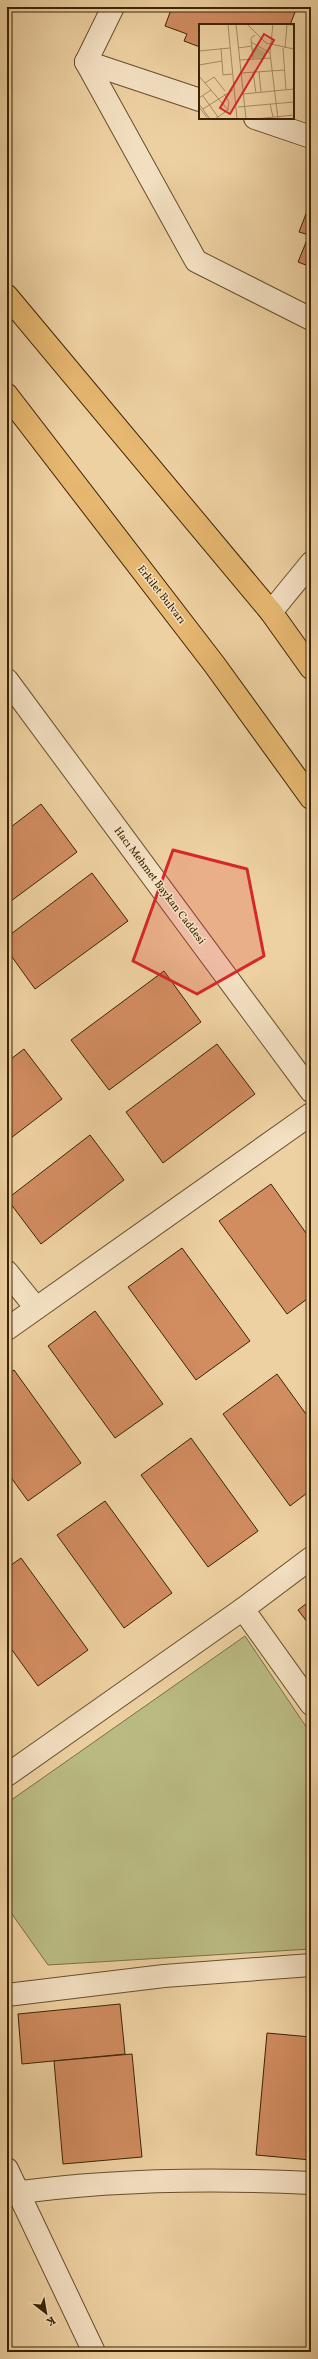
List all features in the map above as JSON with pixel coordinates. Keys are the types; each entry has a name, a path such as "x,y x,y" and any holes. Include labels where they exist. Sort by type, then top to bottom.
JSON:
{"main road":[{"path":"7,296 271,612 311,668"},
{"name":"Erkilet Bulvarı","path":"7,395 214,664 311,798"}],"street":[{"path":"86,62 113,7"},
{"path":"86,62 199,100"},
{"path":"86,62 196,261 311,319"},
{"path":"258,119 311,137"},
{"path":"271,612 311,563"},
{"name":"Hacı Mehmet Baykan Caddesi","path":"7,680 311,1091"},
{"path":"7,1329 311,1114"},
{"path":"7,1272 36,1308"},
{"path":"7,1775 243,1609 311,1558"},
{"path":"243,1609 311,1704"},
{"path":"7,1995 164,1976 311,1965"},
{"path":"7,2169 13,2193 94,2352"},
{"path":"13,2193 75,2185 150,2180 232,2179 311,2183"}],"highlighted area":[{"path":"173,850 247,869 264,956 197,994 133,961"}],"green space":[{"path":"245,1636 311,1734 311,1949 48,1965 7,1907 7,1803"}],"building":[{"path":"172,7 297,7 290,24 199,24 199,47 184,41 187,34 165,26"},
{"path":"311,201 311,267 298,262 309,235 299,232"},
{"path":"41,804 77,852 7,904 7,830"},
{"path":"92,873 128,921 35,989 7,950 7,937"},
{"path":"164,971 201,1022 109,1090 71,1040"},
{"path":"217,1044 255,1094 163,1163 126,1112"},
{"path":"24,1049 62,1099 7,1141 7,1062"},
{"path":"90,1135 124,1180 41,1244 7,1199"},
{"path":"271,1184 311,1240 311,1296 287,1314 219,1221"},
{"path":"182,1248 250,1341 196,1380 128,1287"},
{"path":"95,1311 163,1404 115,1438 48,1346"},
{"path":"14,1370 81,1463 28,1501 7,1472 7,1375"},
{"path":"277,1374 311,1421 311,1490 290,1506 223,1414"},
{"path":"191,1438 258,1531 208,1567 141,1475"},
{"path":"105,1501 172,1593 124,1628 57,1535"},
{"path":"21,1558 88,1650 38,1686 7,1643 7,1568"},
{"path":"311,1600 311,1627 298,1610"},
{"path":"120,2004 125,2054 22,2064 18,2014"},
{"path":"267,2033 311,2037 311,2160 256,2155"},
{"path":"132,2054 142,2157 63,2164 54,2061"}]}
